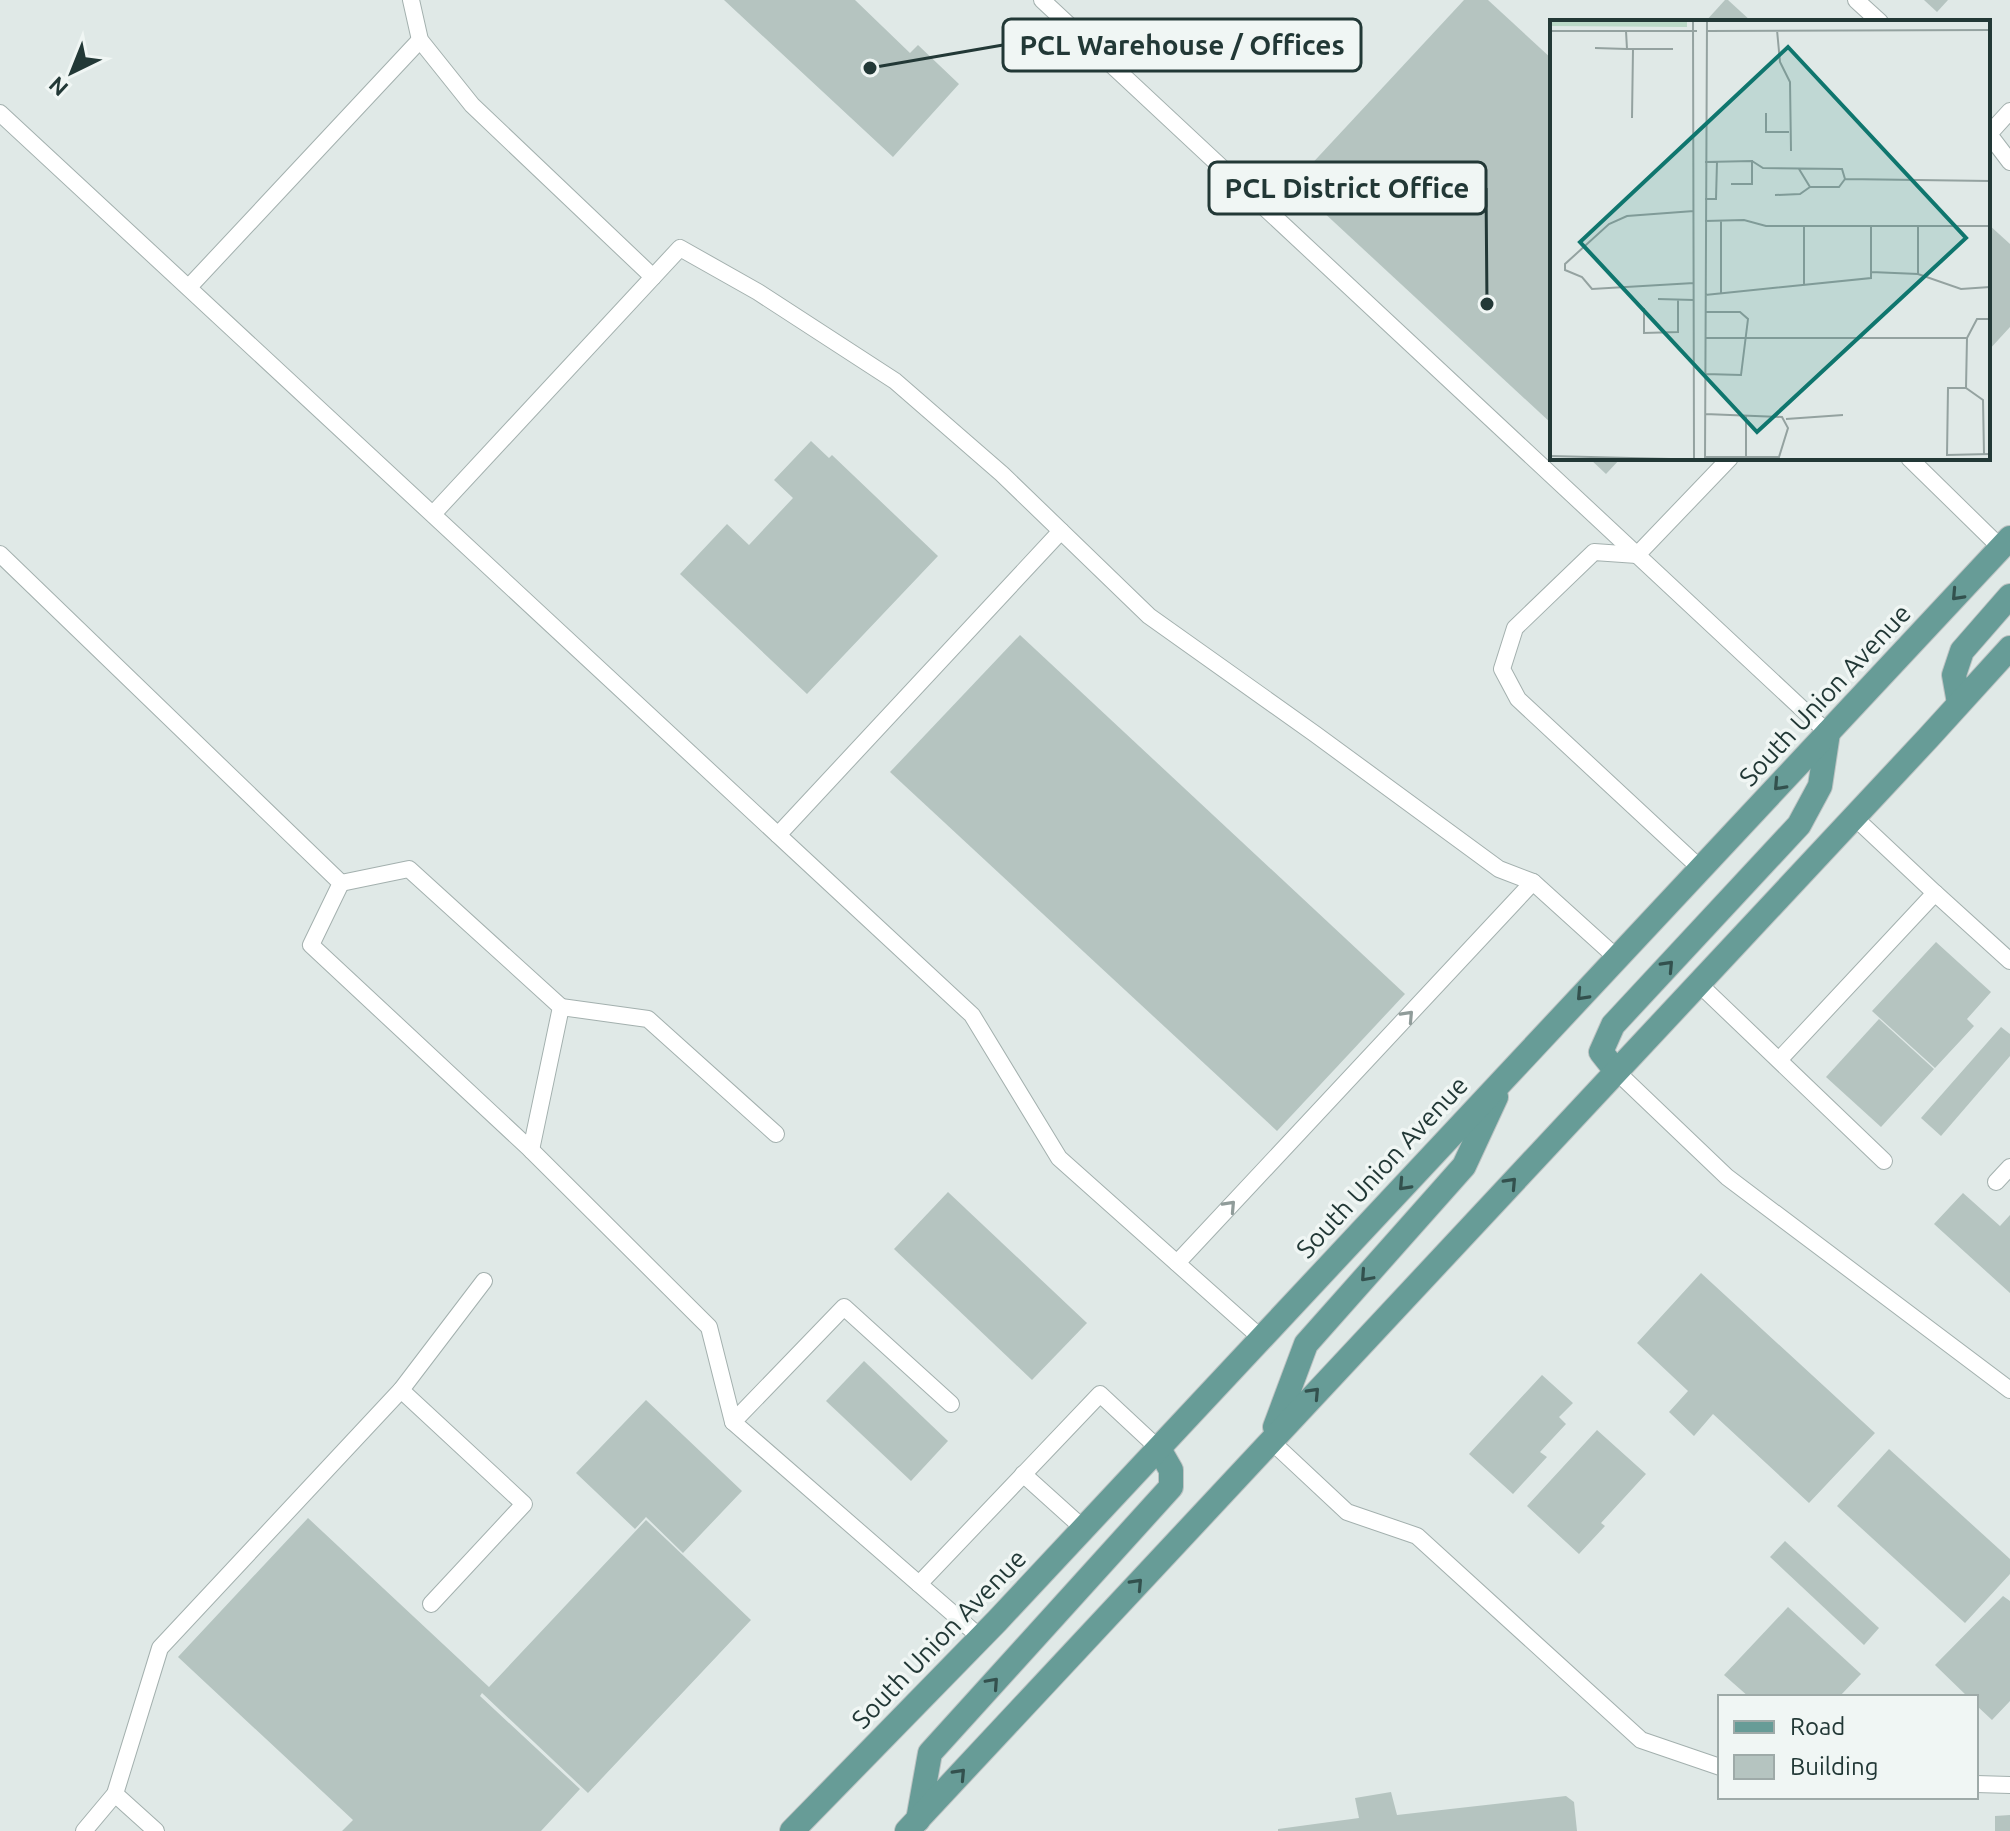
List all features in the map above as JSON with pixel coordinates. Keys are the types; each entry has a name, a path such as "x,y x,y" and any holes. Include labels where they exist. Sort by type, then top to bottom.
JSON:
{"main road":[{"name":"South Union Avenue","path":"792,1831 1084,1529 2006,543"},
{"path":"1959,703 1954,675 1962,651 2010,596"},
{"path":"912,1825 2010,648"},
{"path":"1616,1071 1601,1052 1613,1025 1799,825 1820,786 1828,733"},
{"path":"1270,1440 1306,1344 1464,1166 1506,1077"},
{"path":"912,1825 930,1753 1171,1487 1171,1470 1159,1449"}],"lane":[{"path":"411,0 420,40 472,105 653,277"},
{"path":"1042,0 1828,733"},
{"path":"1856,0 1878,20"},
{"path":"189,287 420,40"},
{"path":"1990,131 2010,111"},
{"path":"0,113 972,1015 1059,1158 1261,1338"},
{"path":"1990,136 2010,162"},
{"path":"433,514 680,248 758,292 895,381 1002,474 1149,616 1499,869 1533,882 1617,958"},
{"path":"1637,555 1728,460"},
{"path":"1911,460 2006,543"},
{"path":"778,835 1061,531"},
{"path":"1637,555 1594,552 1515,628 1502,669 1518,699 1701,869"},
{"path":"0,554 341,883"},
{"path":"1853,816 2010,961"},
{"path":"341,883 409,869 561,1007 648,1019 776,1134"},
{"path":"1177,1263 1533,882"},
{"path":"341,883 311,945 531,1150 709,1327 733,1422 981,1638"},
{"path":"1779,1060 1935,893"},
{"path":"1698,983 1884,1161"},
{"path":"531,1150 561,1007"},
{"path":"1616,1071 1727,1177 2010,1390"},
{"path":"1996,1182 2010,1167"},
{"path":"84,1831 115,1794 160,1648 401,1390 484,1281"},
{"path":"733,1422 844,1307 951,1404"},
{"path":"401,1390 524,1504 431,1604"},
{"path":"919,1584 1100,1394 1159,1449"},
{"path":"1270,1440 1347,1512 1417,1536 1641,1740 1718,1766"},
{"path":"1023,1474 1084,1529"},
{"path":"1978,1784 2010,1785"},
{"path":"115,1794 156,1831"}],"building":[{"path":"724,0 855,0 910,53 918,45 959,84 893,157"},
{"path":"1464,0 1488,0 1550,57 1550,422 1293,184"},
{"path":"1728,0 1750,20 1707,20"},
{"path":"1924,0 1948,0 1937,12"},
{"path":"1990,226 2010,244 2010,327 1990,349"},
{"path":"811,441 829,458 832,455 938,556 807,694 680,574 727,524 749,545 793,498 774,480"},
{"path":"1591,460 1619,460 1606,474"},
{"path":"1020,635 1405,994 1277,1131 890,772"},
{"path":"1936,942 1991,992 1967,1019 1974,1026 1935,1068 1872,1011"},
{"path":"1879,1019 1934,1069 1881,1127 1826,1077"},
{"path":"2001,1027 2010,1034 2010,1056 1941,1136 1921,1118"},
{"path":"948,1192 1087,1323 1032,1380 894,1249"},
{"path":"1963,1193 2000,1226 2010,1215 2010,1293 1934,1224"},
{"path":"1701,1273 1875,1433 1809,1503 1713,1414 1694,1436 1669,1412 1688,1391 1637,1343"},
{"path":"864,1361 948,1441 911,1481 826,1401"},
{"path":"1542,1375 1573,1403 1559,1417 1566,1424 1540,1452 1547,1457 1513,1494 1469,1454"},
{"path":"646,1400 742,1491 683,1553 646,1517 635,1529 576,1473"},
{"path":"1597,1430 1646,1474 1601,1523 1605,1526 1579,1554 1527,1506"},
{"path":"1889,1449 2010,1559 2010,1574 1965,1623 1837,1506"},
{"path":"308,1518 489,1687 646,1520 751,1620 588,1793 482,1693 480,1696 580,1789 541,1831 342,1831 353,1820 178,1657"},
{"path":"1785,1541 1879,1628 1864,1645 1770,1557"},
{"path":"2003,1596 2010,1601 2010,1701 1992,1720 1978,1707 1978,1695 1966,1695 1935,1665"},
{"path":"1788,1607 1861,1674 1841,1695 1747,1695 1724,1675"},
{"path":"1391,1792 1397,1815 1566,1796 1574,1802 1577,1831 1278,1831 1359,1818 1355,1798"},
{"path":"2010,1815 2010,1831 1995,1831 1995,1816"}],"place":[{"name":"PCL Warehouse / Offices","path":"870,68"},
{"name":"PCL District Office","path":"1487,304"}]}
